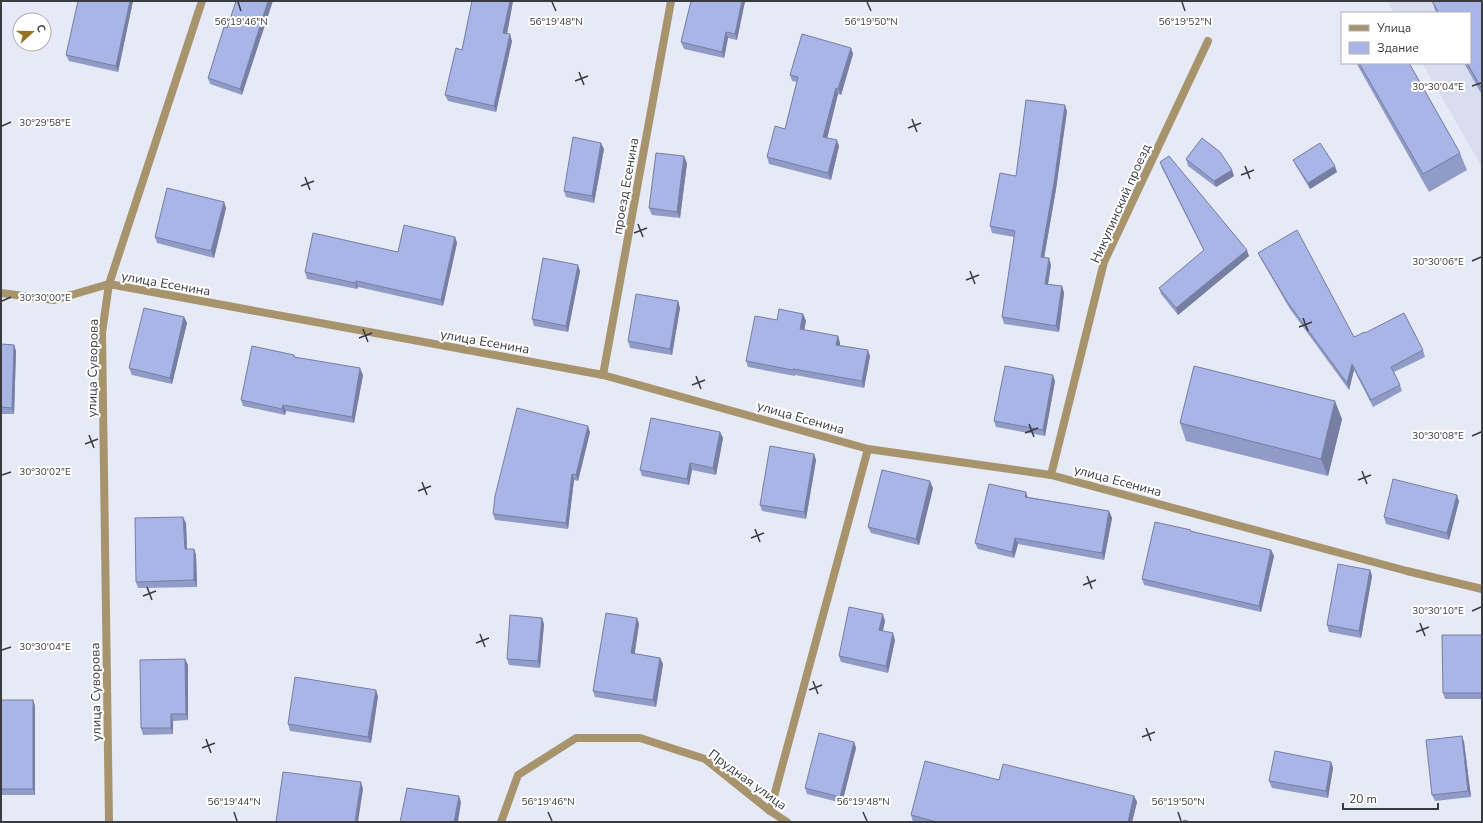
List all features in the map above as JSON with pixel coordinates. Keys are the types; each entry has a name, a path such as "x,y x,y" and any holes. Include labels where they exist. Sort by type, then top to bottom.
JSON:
{"street":[{"name":"улица Суворова","path":"109,822 102,333 109,284 202,1"},
{"name":"проезд Есенина","path":"602,375 671,1"},
{"name":"Никулинский проезд","path":"1050,475 1104,262 1208,41"},
{"path":"1,293 54,300 109,284"},
{"name":"улица Есенина","path":"109,284 602,375 868,449 1050,475 1399,569 1482,589"},
{"path":"770,811 868,449"},
{"name":"Прудная улица","path":"501,822 518,775 576,738 640,738 705,760 770,811 787,822"}],"shaded area":[{"path":"1387,1 1482,1 1482,167 1423,64 1471,64 1471,12 1393,12"}],"building":[{"path":"78,1 130,1 116,66 66,55"},
{"path":"236,1 268,1 240,89 208,78 224,27 227,28"},
{"path":"472,1 510,1 503,33 510,34 494,106 445,95 456,48 462,50"},
{"path":"691,1 742,1 735,34 726,32 722,52 681,42"},
{"path":"1432,1 1482,1 1482,89 1468,64 1471,64 1471,12 1438,12"},
{"path":"802,34 851,48 838,89 836,88 823,137 837,140 828,173 767,157 775,126 785,129 798,77 790,75"},
{"path":"1360,64 1410,64 1460,153 1423,174"},
{"path":"1026,100 1065,105 1054,183 1041,257 1049,258 1045,284 1062,286 1056,326 1002,317 1015,231 990,226 1000,173 1016,176"},
{"path":"573,137 601,143 592,196 564,191"},
{"path":"1202,138 1220,152 1232,170 1214,181 1186,159"},
{"path":"1320,143 1335,166 1308,183 1293,160"},
{"path":"656,153 684,156 677,212 649,208"},
{"path":"1169,156 1247,250 1176,308 1159,288 1204,250 1160,162"},
{"path":"167,188 224,202 211,251 155,237"},
{"path":"404,225 455,237 441,300 356,281 355,283 305,272 313,233 398,252"},
{"path":"1297,230 1354,337 1404,313 1423,350 1391,367 1400,385 1371,400 1352,364 1347,383 1288,303 1258,253"},
{"path":"543,258 578,265 566,326 532,319"},
{"path":"636,294 678,301 670,349 628,341"},
{"path":"144,308 184,317 170,378 129,368"},
{"path":"779,309 803,314 800,329 838,336 836,345 868,350 862,381 746,361 755,316 777,320"},
{"path":"1,344 14,345 12,408 1,407"},
{"path":"252,346 294,355 294,357 360,368 352,417 283,405 282,409 241,400"},
{"path":"1005,366 1053,375 1043,430 994,421"},
{"path":"1194,366 1335,401 1321,459 1180,423"},
{"path":"517,408 588,426 576,475 572,474 566,523 493,514 495,496"},
{"path":"651,418 720,432 713,468 690,463 687,479 640,470"},
{"path":"770,446 814,454 804,512 760,505"},
{"path":"882,470 930,481 916,539 868,527"},
{"path":"1393,479 1457,495 1447,533 1384,517"},
{"path":"989,484 1026,492 1025,497 1109,511 1102,553 1015,538 1012,552 975,543"},
{"path":"183,517 185,549 194,549 194,580 136,582 135,518"},
{"path":"1155,522 1271,550 1259,606 1142,579"},
{"path":"1338,564 1370,570 1359,631 1327,625"},
{"path":"849,607 883,614 879,630 893,633 886,666 839,656"},
{"path":"606,613 637,618 631,653 660,658 653,700 593,691"},
{"path":"510,615 542,618 538,661 507,659"},
{"path":"1442,635 1482,635 1482,693 1443,693"},
{"path":"185,659 186,714 171,714 171,728 141,728 140,660"},
{"path":"295,677 376,690 368,737 288,724"},
{"path":"1,700 33,700 33,789 1,789"},
{"path":"819,733 854,742 840,797 805,788"},
{"path":"1462,736 1468,791 1432,795 1426,740"},
{"path":"1275,751 1331,762 1326,791 1269,781"},
{"path":"925,761 999,780 1003,764 1134,796 1128,822 937,822 911,815"},
{"path":"283,772 361,782 355,822 276,822"},
{"path":"407,788 459,796 454,822 400,822"}]}
